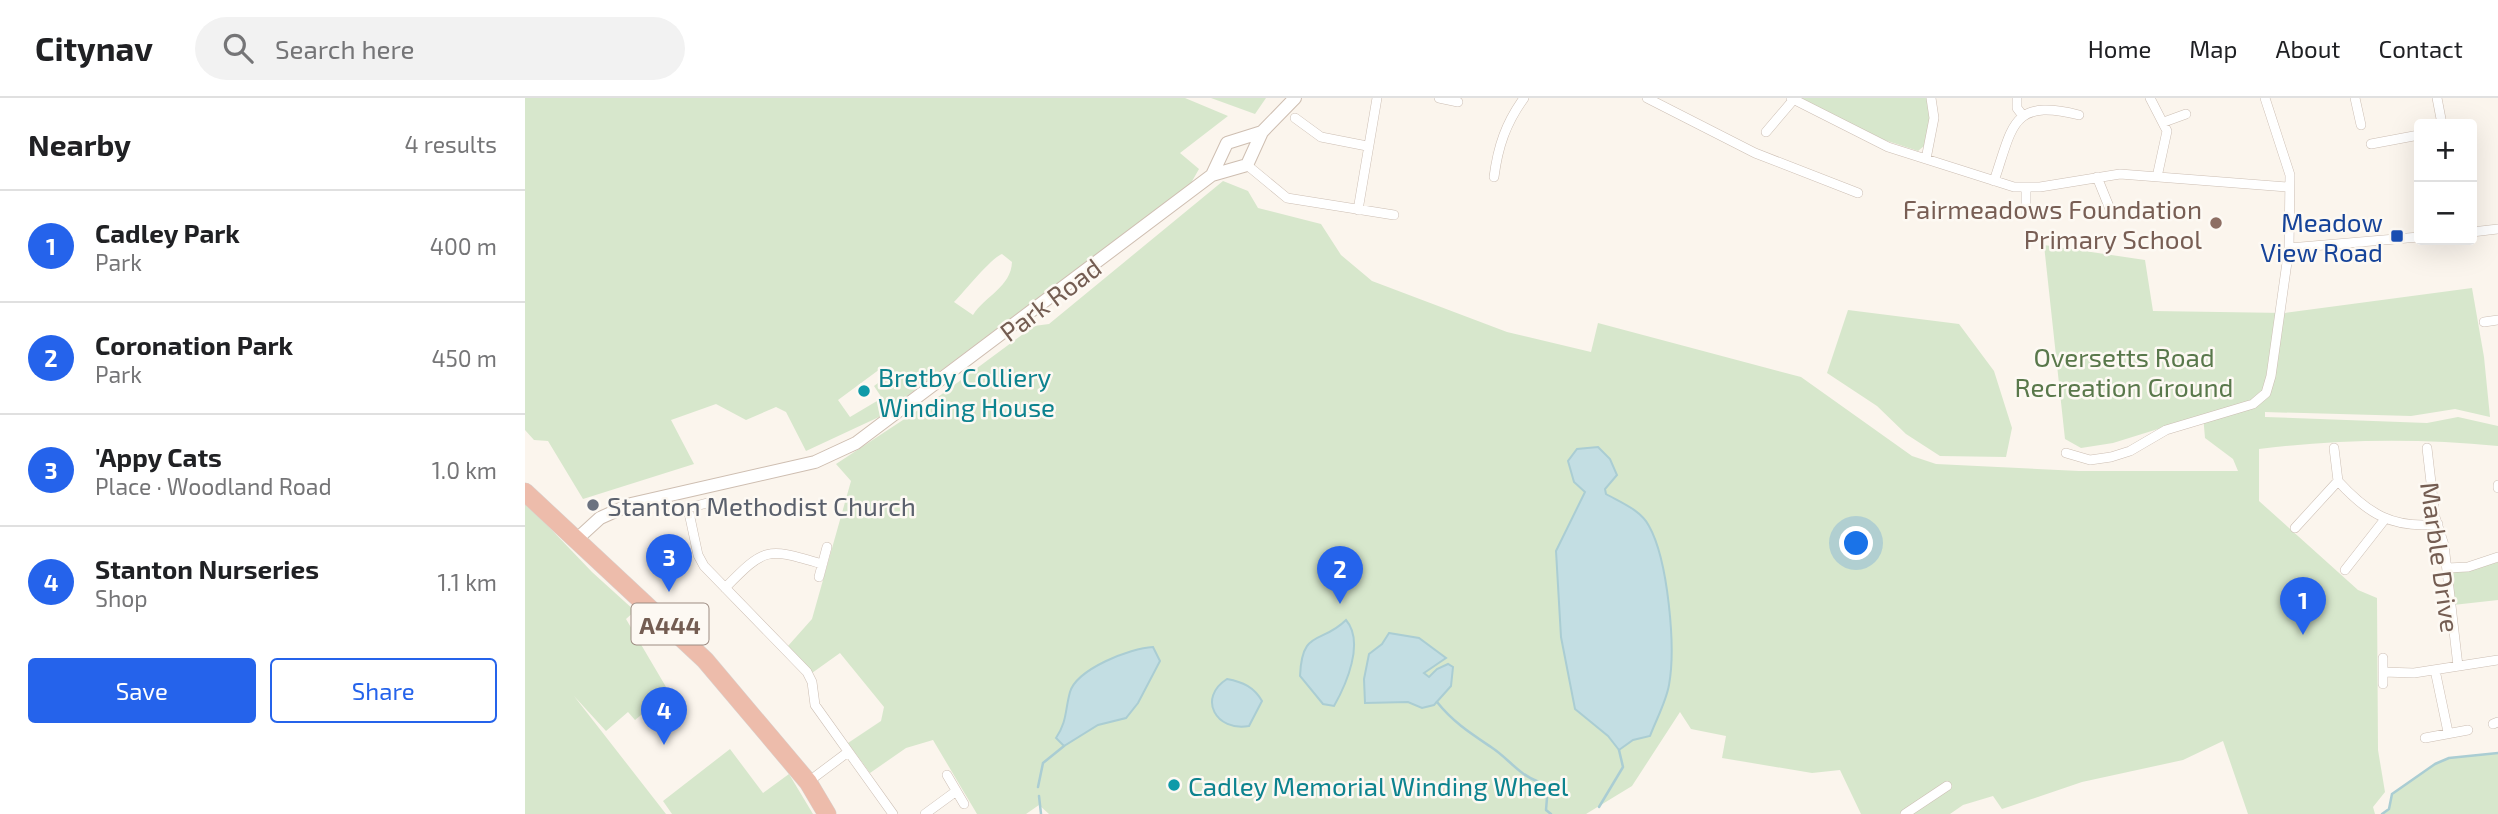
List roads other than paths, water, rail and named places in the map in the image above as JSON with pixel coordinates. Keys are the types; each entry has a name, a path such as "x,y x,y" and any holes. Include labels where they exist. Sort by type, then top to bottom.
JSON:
{"highway":[{"name":"A444","path":"525,492 689,643 808,782 827,814"}],"main road":[{"name":"Park Road","path":"577,539 600,518 631,505 815,462 848,447 1001,337 1212,175 1233,170 1249,159 1262,132 1295,98"},
{"name":"Park Road","path":"1212,175 1227,142 1262,132"},
{"path":"1237,140 1247,145 1249,159"},
{"path":"1221,156 1225,166 1233,170"}],"street":[{"path":"1357,210 1377,98"},
{"path":"1439,98 1458,102"},
{"path":"1494,177 1500,141 1509,119 1524,98"},
{"path":"1647,98 1755,153 1859,193"},
{"path":"1926,159 1934,118 1931,98"},
{"path":"2017,98 2017,108 2023,116"},
{"path":"2150,98 2164,122 2166,142 2157,177"},
{"path":"2066,453 2090,460 2111,457 2130,451 2165,430 2225,415 2253,404 2266,393 2271,376 2289,247 2287,187 2290,172 2265,98"},
{"path":"2354,98 2361,125"},
{"path":"2437,98 2441,119"},
{"path":"1766,132 1792,99 1861,135 1994,181 2026,188 2120,174 2287,187"},
{"path":"1994,181 2007,136 2023,116 2036,108 2051,107 2079,116"},
{"path":"2164,122 2186,114"},
{"path":"1295,118 1321,137 1367,146"},
{"path":"2371,144 2414,136"},
{"path":"1249,159 1287,198 1394,215"},
{"path":"2097,177 2112,214"},
{"path":"2026,188 2026,213"},
{"path":"2477,231 2498,229"},
{"path":"2289,247 2414,237"},
{"path":"2484,322 2498,320"},
{"path":"2334,448 2338,481 2385,519 2416,527 2438,524"},
{"name":"Marble Drive","path":"2427,448 2447,568 2458,666"},
{"path":"2295,528 2338,481"},
{"path":"673,510 707,503"},
{"path":"688,508 701,561 807,672 812,682 815,705 893,814"},
{"path":"2345,570 2385,519"},
{"path":"819,578 827,547"},
{"path":"725,588 752,561 765,554 785,553 822,564"},
{"path":"2447,568 2468,567 2498,557"},
{"path":"2383,658 2383,684"},
{"path":"2383,673 2435,670 2498,660"},
{"path":"2435,670 2448,732"},
{"path":"2425,738 2468,730"},
{"path":"808,782 848,752"},
{"path":"947,775 964,804"},
{"path":"1905,814 1947,786"},
{"path":"925,814 955,792"}],"water":[{"path":"1598,447 1610,459 1617,475 1605,489 1606,494 1641,515 1656,541 1666,581 1671,627 1671,669 1661,711 1650,736 1633,740 1619,750 1608,736 1575,709 1561,637 1556,551 1585,492 1574,482 1568,461 1577,449"},
{"path":"1346,620 1354,640 1352,663 1334,706 1323,704 1300,676 1302,661 1305,651 1314,639 1337,628"},
{"path":"1389,633 1419,638 1446,658 1424,673 1429,677 1448,664 1453,667 1451,686 1434,705 1422,708 1408,702 1365,703 1364,679 1369,654 1382,644"},
{"path":"1153,647 1160,661 1138,703 1126,718 1098,725 1064,746 1056,738 1062,727 1070,692 1083,675 1105,661 1131,651"},
{"path":"1227,679 1247,686 1262,701 1249,726 1227,724 1214,712 1213,695"}],"waterway":[{"path":"1437,702 1462,727 1497,751 1525,775 1539,782 1547,798 1546,810 1551,814"},
{"path":"1038,787 1043,763 1064,746"},
{"path":"1599,807 1623,767 1619,750"},
{"path":"2382,814 2389,809 2392,794 2435,764 2449,758 2498,753"},
{"path":"1039,796 1041,814"}],"place":[{"name":"Fairmeadows Foundation Primary School","path":"2216,223"},
{"name":"Meadow View Road","path":"2397,236"},
{"name":"Bretby Colliery Winding House","path":"864,391"},
{"name":"Stanton Methodist Church","path":"593,505"},
{"name":"'Appy Cats","path":"669,592"},
{"name":"Coronation Park","path":"1340,604"},
{"name":"Cadley Park","path":"2303,635"},
{"name":"Stanton Nurseries","path":"664,745"},
{"name":"Cadley Memorial Winding Wheel","path":"1174,785"}],"park label":[{"name":"Oversetts Road Recreation Ground","path":"2124,371"}]}
